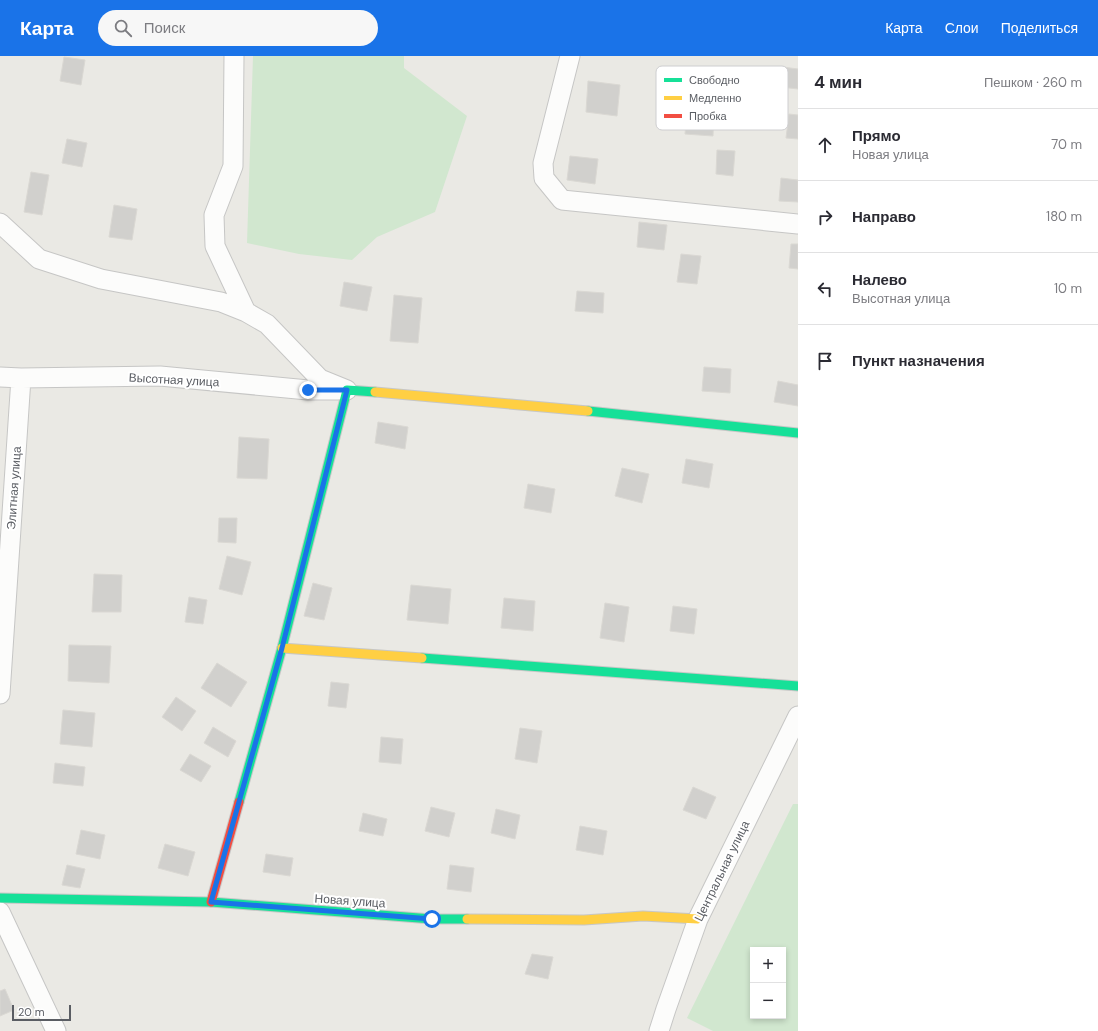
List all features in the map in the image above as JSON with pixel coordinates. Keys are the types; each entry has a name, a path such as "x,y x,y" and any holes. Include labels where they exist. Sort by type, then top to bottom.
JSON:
{"street":[{"path":"234,56 233,166 214,215 215,246 246,312"},
{"path":"570,56 543,163 544,178 562,200 798,224"},
{"path":"0,223 40,259 101,279 221,302 246,312 267,324 320,379 347,390 554,407 798,433"},
{"name":"Высотная улица","path":"0,377 160,376 308,390 347,390"},
{"name":"Элитная улица","path":"0,694 22,378"},
{"path":"211,902 282,648 347,390"},
{"path":"282,648 798,686"},
{"name":"Центральная улица","path":"659,1031 698,919 798,716"},
{"name":"Новая улица","path":"0,898 211,902 432,919 584,920 643,916 698,919"},
{"path":"0,912 56,1031"}],"green space":[{"path":"253,56 404,56 404,68 467,116 435,212 377,237 352,260 299,254 247,243"},
{"path":"793,804 798,804 798,1031 713,1031 687,1018"}],"building":[{"path":"64,57 85,60 81,85 60,81"},
{"path":"788,68 798,69 798,89 788,88"},
{"path":"588,81 620,85 617,116 586,112"},
{"path":"789,114 798,115 798,139 786,138"},
{"path":"685,130 713,130 713,136 685,134"},
{"path":"67,139 87,143 82,167 62,163"},
{"path":"717,150 735,151 733,176 716,174"},
{"path":"570,156 598,159 595,184 567,180"},
{"path":"31,172 49,175 42,215 24,212"},
{"path":"781,178 798,180 798,202 779,201"},
{"path":"114,205 137,209 132,240 109,237"},
{"path":"639,222 667,225 664,250 637,247"},
{"path":"791,244 798,244 798,269 789,268"},
{"path":"681,254 701,256 697,284 677,282"},
{"path":"344,282 372,287 367,311 340,306"},
{"path":"577,291 604,293 603,313 575,311"},
{"path":"394,295 422,298 418,343 390,341"},
{"path":"704,367 731,369 730,393 702,391"},
{"path":"778,381 798,385 798,406 774,402"},
{"path":"378,422 408,427 405,449 375,443"},
{"path":"239,437 269,439 267,479 237,478"},
{"path":"686,459 713,464 709,488 682,483"},
{"path":"622,468 649,474 642,503 615,496"},
{"path":"528,484 555,489 551,513 524,508"},
{"path":"219,518 237,518 236,543 218,542"},
{"path":"227,556 251,562 242,595 219,589"},
{"path":"94,574 122,575 121,612 92,612"},
{"path":"313,583 332,588 324,620 304,616"},
{"path":"411,585 451,589 448,624 407,620"},
{"path":"189,597 207,600 203,624 185,622"},
{"path":"504,598 535,601 533,631 501,628"},
{"path":"605,603 629,607 624,642 600,638"},
{"path":"673,606 697,609 694,634 670,631"},
{"path":"69,645 111,646 109,683 68,681"},
{"path":"217,663 247,682 231,707 201,688"},
{"path":"331,682 349,684 346,708 328,706"},
{"path":"176,697 196,711 182,731 162,717"},
{"path":"63,710 95,713 92,747 60,744"},
{"path":"213,727 236,741 228,757 204,743"},
{"path":"520,728 542,731 537,763 515,759"},
{"path":"381,737 403,739 401,764 379,762"},
{"path":"190,754 211,766 201,782 180,770"},
{"path":"55,763 85,767 83,786 53,783"},
{"path":"693,787 716,797 706,819 683,810"},
{"path":"431,807 455,813 449,837 425,831"},
{"path":"496,809 520,815 515,839 491,833"},
{"path":"363,813 387,819 383,836 359,831"},
{"path":"580,826 607,831 603,855 576,850"},
{"path":"81,830 105,835 100,859 76,854"},
{"path":"165,844 195,852 188,876 158,868"},
{"path":"266,854 293,858 290,876 263,872"},
{"path":"67,865 85,869 80,888 62,885"},
{"path":"450,865 474,868 471,892 447,889"},
{"path":"532,954 553,957 548,979 525,974"},
{"path":"5,989 14,1010 0,1016 0,991"}],"traffic: fast":[{"path":"239,802 282,648 347,390 375,392"},
{"path":"588,411 798,433"},
{"path":"422,658 798,686"},
{"path":"0,898 211,902 432,919 467,919"}],"traffic: slow":[{"path":"375,392 588,411"},
{"path":"282,648 422,658"},
{"path":"467,919 584,920 643,916 698,919"}],"traffic: jam":[{"path":"211,902 239,802"}],"route":[{"path":"308,390 347,390 282,648 211,902 432,919"}]}
